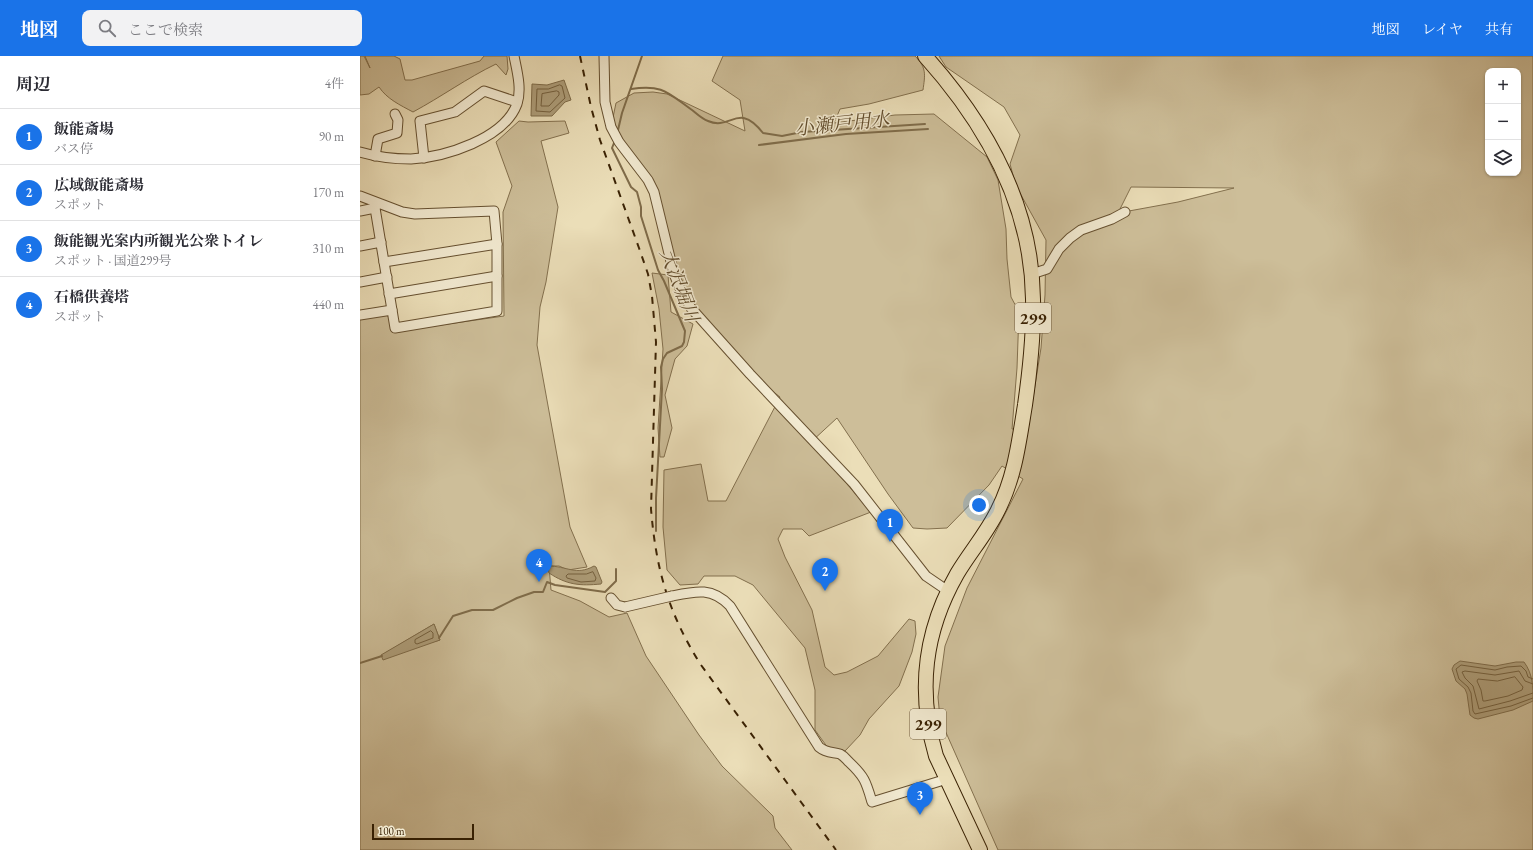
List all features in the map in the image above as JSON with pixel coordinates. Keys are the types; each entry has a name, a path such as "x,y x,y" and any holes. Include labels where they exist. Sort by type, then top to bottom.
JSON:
{"highway":[{"name":"299","path":"925,56 972,115 998,160 1005,175 1022,226 1032,274 1033,326 1030,363 1019,443 1012,475 999,510 958,573 944,599 932,634 925,685 926,703 932,742 936,756 980,850"}],"street":[{"path":"360,152 393,159 424,158 447,153 488,135 506,123 517,102 518,80 514,56"},
{"path":"604,56 606,102 611,127 619,142 648,180 654,192 674,274 681,291 691,308 755,380 854,484 926,576 948,591"},
{"path":"424,158 420,121 455,112 484,91 517,102"},
{"path":"375,156 378,139 397,133 398,120 395,114"},
{"path":"360,196 374,205 415,214 494,211 497,244 497,311 395,328 374,205"},
{"path":"360,211 374,205"},
{"path":"1032,274 1046,269 1059,249 1070,238 1082,230 1125,212"},
{"path":"360,246 381,242"},
{"path":"384,262 497,244"},
{"path":"389,294 497,276"},
{"path":"360,282 387,278"},
{"path":"360,316 392,310"},
{"path":"611,598 617,605 625,606 694,592 708,592 718,595 725,600 820,748 827,752 844,756 862,774 872,802 947,779"}],"shaded area":[{"path":"360,56 364,56 370,68 365,56 394,56 400,59 405,80 412,80 480,61 484,56 507,56 508,69 506,75 496,64 413,112 390,98 379,87 369,94 360,95"},
{"path":"723,56 915,56 919,60 922,64 924,72 923,90 869,104 840,109 834,123 895,115 934,114 987,157 998,180 1006,229 1007,259 1011,297 1019,312 1017,368 1012,429 1028,429 1041,348 1045,295 1046,240 1016,186 1010,164 1020,135 1004,107 946,67 939,56 1533,56 1533,850 998,850 940,719 938,697 945,646 967,588 1023,479 1002,466 989,485 947,528 913,528 888,494 837,418 811,442 871,512 809,536 802,529 783,529 778,539 785,557 812,610 825,667 834,675 847,672 878,656 909,619 915,621 916,634 912,652 899,686 869,719 860,735 845,751 828,748 815,730 815,690 805,648 753,585 735,576 704,576 698,584 680,585 667,570 663,527 664,470 701,464 708,501 726,501 780,397 750,374 681,291 654,192 611,127 616,103 634,93 653,92 667,94 745,131 740,100 712,81","holes":["1131,187 1234,188 1178,202 1118,213"]},
{"path":"519,121 565,121 569,133 541,141 558,207 546,282 540,307 537,345 570,527 587,567 568,570 559,566 549,566 551,590 580,601 609,617 627,613 646,656 699,735 722,766 773,816 775,828 792,850 360,850 360,319 386,315 389,317 392,332 504,316 503,212 512,186 496,142","holes":["434,624 440,640 382,656"]},
{"path":"652,273 668,275 671,312 693,324 687,346 675,359 665,395 672,428 664,457 660,457 658,428 663,349 659,309"}],"water":[{"path":"564,80 571,100 565,102 552,116 531,116 532,84 547,85"},
{"path":"548,566 582,570 594,566 596,567 602,582 601,584 587,585 574,584 549,573"},
{"path":"434,624 440,640 383,660 381,655"},
{"path":"1460,661 1495,666 1524,662 1531,676 1533,701 1513,710 1478,719 1474,718 1470,715 1465,689 1456,681 1452,669 1454,665"}],"waterway":[{"name":"大沢堀川","path":"618,130 622,113 642,56"},
{"path":"631,89 658,89 671,95 708,121 723,123 735,119 747,119 763,133 782,136 802,132 925,124"},
{"name":"小瀬戸用水","path":"759,145 846,134 928,129"},
{"name":"大沢堀川","path":"614,143 612,148 631,187 637,192 641,207 641,216 658,270 685,331 682,346 667,353 663,359 661,367 662,389 656,498 656,531"},
{"path":"439,638 453,616 472,610 493,610 517,598 534,592 543,592 547,582 555,585 605,592 616,581 616,569"},
{"path":"360,663 382,656"}],"railway":[{"path":"580,56 600,140 648,274 652,296 656,342 651,509 660,571 672,609 701,665 836,850"}],"place":[{"name":"飯能斎場","path":"890,542"},
{"name":"石橋供養塔","path":"539,582"},
{"name":"広域飯能斎場","path":"825,591"},
{"name":"飯能観光案内所観光公衆トイレ","path":"920,815"}]}
